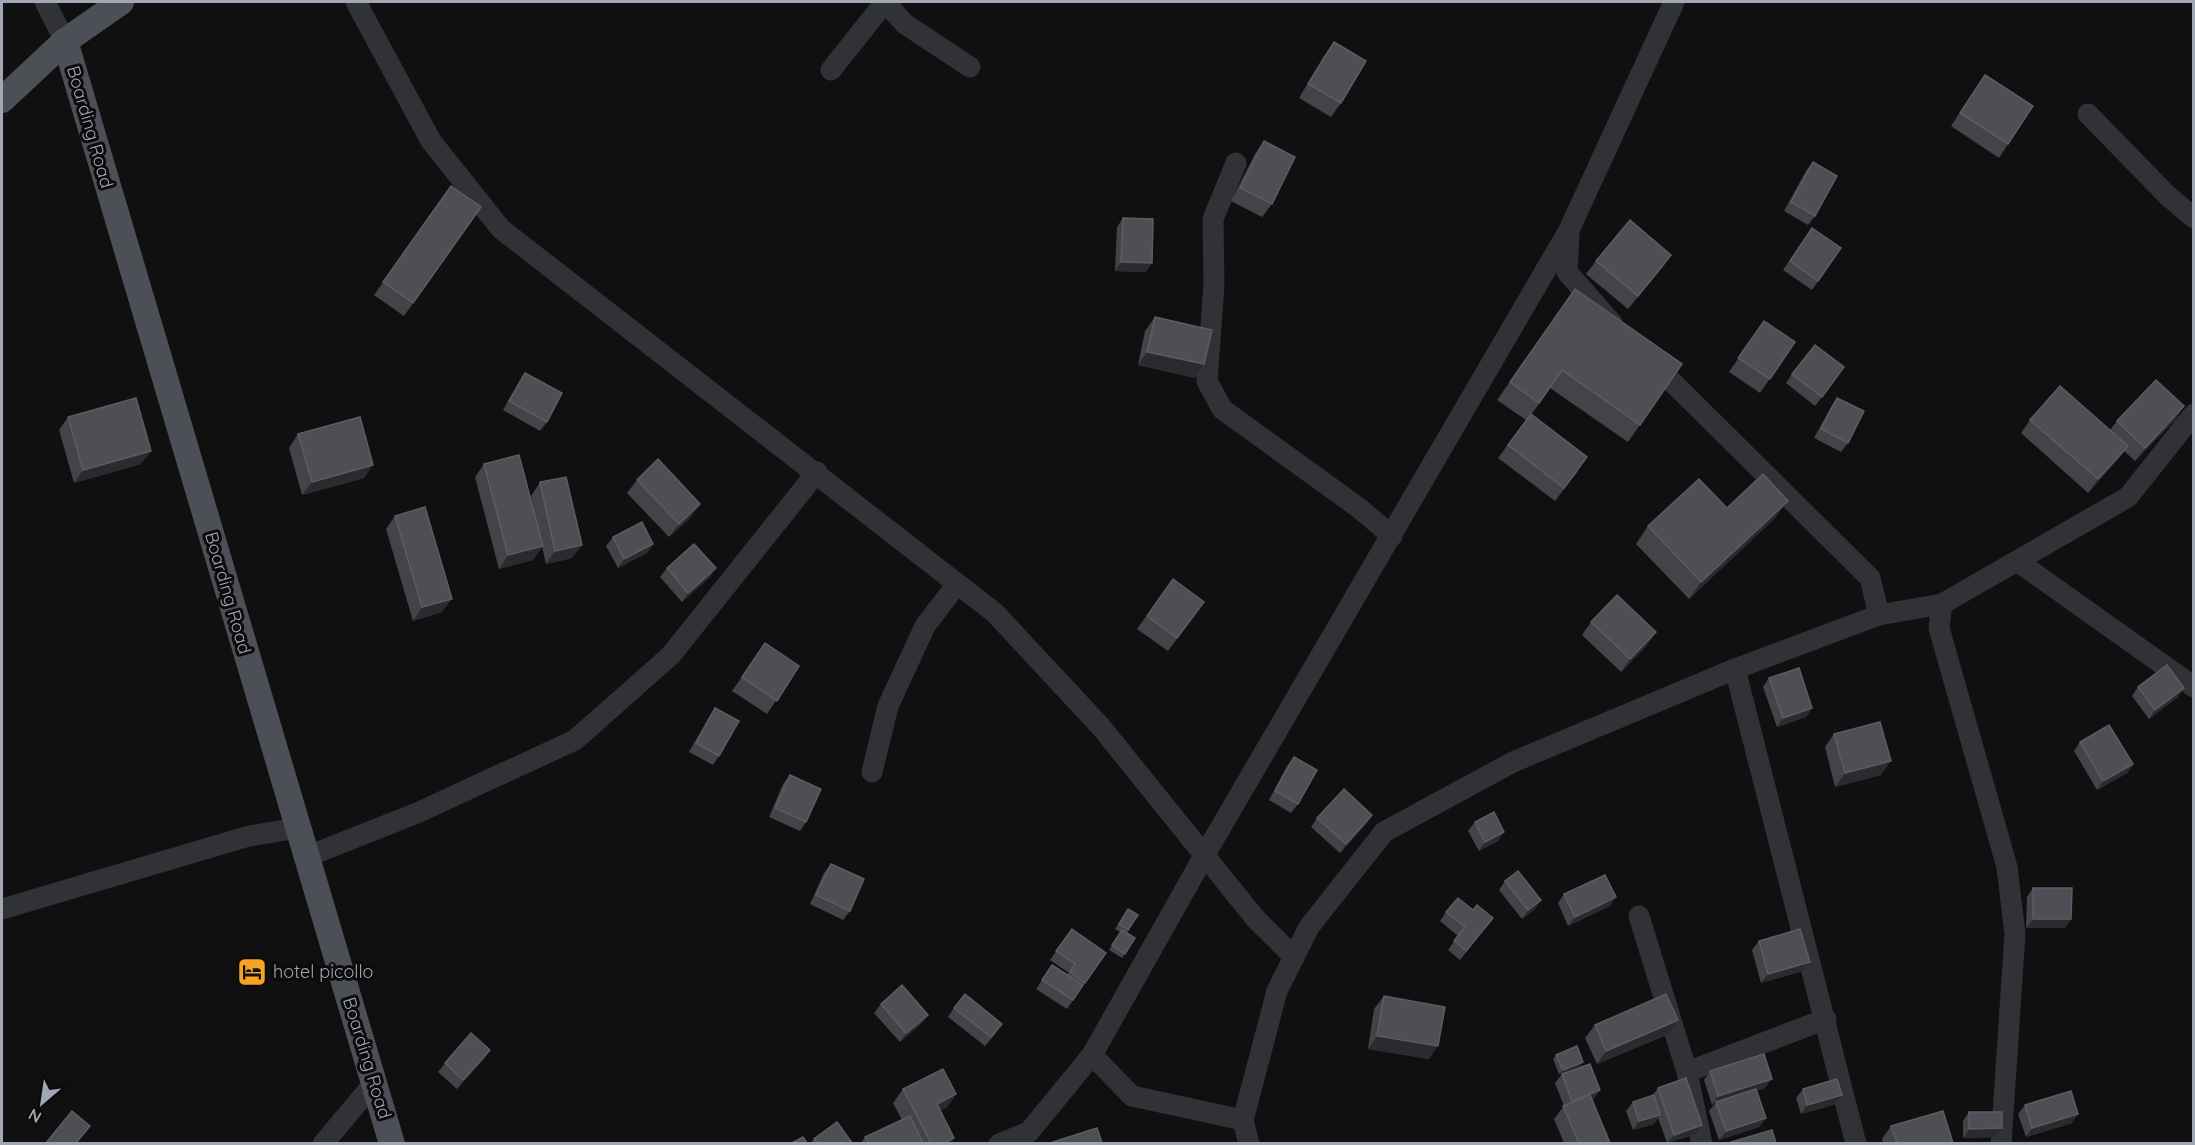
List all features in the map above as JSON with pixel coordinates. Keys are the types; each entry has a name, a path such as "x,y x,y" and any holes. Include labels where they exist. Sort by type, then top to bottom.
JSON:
{"main road":[{"path":"2,100 65,41 121,2"},
{"name":"Boarding Road","path":"65,41 392,1143"}],"street":[{"path":"45,2 65,41"},
{"path":"356,2 431,141 501,229 817,472 995,613 1101,727 1255,918 1294,957"},
{"path":"831,70 885,2 906,24 970,67"},
{"path":"1658,33 1663,2"},
{"path":"999,1143 1029,1132 1092,1055 1204,856 1569,230 1674,2"},
{"path":"2088,114 2167,195 2193,218"},
{"path":"1236,163 1213,219 1214,284 1207,381 1222,409 1359,508 1392,536"},
{"path":"1569,230 1567,272 1630,340 1870,579 1879,615"},
{"path":"1249,1143 1243,1120 1277,991 1309,927 1384,832 1513,762 1735,669 1879,615 1942,604 2128,497 2193,414"},
{"path":"306,857 417,813 575,740 671,655 817,472"},
{"path":"2017,561 2193,687"},
{"path":"872,772 888,706 925,626 957,584"},
{"path":"1942,604 1939,628 2007,867 2015,934 2001,1143"},
{"path":"1735,669 1856,1143"},
{"path":"2,909 249,836 298,828"},
{"path":"1639,916 1687,1072 1702,1143"},
{"path":"1687,1072 1826,1019"},
{"path":"1092,1055 1132,1096 1243,1120"},
{"path":"323,1143 374,1083"}],"building":[{"path":"1334,42 1366,61 1341,103 1308,84"},
{"path":"1985,75 2033,106 2008,144 1960,113"},
{"path":"1264,141 1295,157 1272,204 1240,188"},
{"path":"1813,162 1837,176 1815,216 1791,202"},
{"path":"451,186 481,207 413,303 383,282"},
{"path":"1123,218 1153,219 1152,263 1121,262"},
{"path":"1630,220 1671,255 1638,296 1596,261"},
{"path":"1812,228 1841,248 1818,281 1790,261"},
{"path":"1575,289 1682,364 1640,425 1562,370 1539,403 1510,382"},
{"path":"1155,317 1212,330 1204,364 1147,352"},
{"path":"1764,321 1795,342 1770,379 1738,358"},
{"path":"1815,345 1844,367 1822,397 1792,374"},
{"path":"525,373 562,393 547,422 509,401"},
{"path":"2156,380 2184,406 2145,448 2117,421"},
{"path":"2060,386 2128,446 2098,479 2030,420"},
{"path":"136,398 151,451 83,470 68,417"},
{"path":"1837,398 1864,411 1848,443 1821,429"},
{"path":"1531,414 1587,457 1564,488 1508,445"},
{"path":"360,417 373,465 312,482 298,434"},
{"path":"519,455 543,546 508,555 484,464"},
{"path":"658,459 700,504 679,524 637,480"},
{"path":"1763,474 1788,501 1701,582 1648,526 1699,479 1727,508"},
{"path":"566,477 582,545 555,551 540,482"},
{"path":"425,507 452,599 422,607 395,516"},
{"path":"642,522 653,544 624,559 613,537"},
{"path":"694,544 716,568 688,593 667,568"},
{"path":"1173,579 1204,602 1177,638 1147,616"},
{"path":"1617,595 1656,632 1630,659 1591,622"},
{"path":"765,643 799,666 777,701 742,677"},
{"path":"2167,665 2184,688 2155,710 2138,687"},
{"path":"1799,668 1812,708 1783,718 1769,678"},
{"path":"715,708 739,721 719,756 696,743"},
{"path":"1880,722 1891,761 1845,773 1834,734"},
{"path":"2109,725 2133,764 2103,781 2080,742"},
{"path":"1294,757 1317,770 1298,804 1275,791"},
{"path":"790,775 821,789 806,822 775,808"},
{"path":"1344,789 1372,815 1346,844 1317,818"},
{"path":"1494,812 1504,832 1485,842 1475,822"},
{"path":"831,864 864,879 850,911 816,895"},
{"path":"1518,871 1541,900 1528,910 1505,881"},
{"path":"1605,875 1616,897 1575,917 1564,894"},
{"path":"2033,888 2072,888 2071,919 2033,919"},
{"path":"1458,898 1473,910 1477,905 1493,918 1466,951 1454,941 1465,927 1446,912"},
{"path":"1128,909 1138,915 1128,930 1119,924"},
{"path":"1072,929 1106,953 1085,983 1070,972 1075,964 1056,951"},
{"path":"1800,929 1810,962 1768,974 1759,941"},
{"path":"1122,930 1135,938 1125,954 1112,945"},
{"path":"1052,965 1083,985 1073,1000 1042,980"},
{"path":"902,985 928,1015 906,1033 881,1004"},
{"path":"965,994 1002,1024 991,1037 954,1008"},
{"path":"1666,994 1678,1020 1606,1051 1595,1025"},
{"path":"1384,996 1445,1007 1438,1046 1377,1036"},
{"path":"471,1033 490,1050 463,1080 445,1063"},
{"path":"1577,1046 1583,1062 1563,1070 1556,1055"},
{"path":"1764,1054 1772,1079 1718,1096 1710,1071"},
{"path":"1590,1064 1600,1090 1572,1101 1562,1074"},
{"path":"943,1069 956,1094 937,1104 954,1138 944,1143 931,1143 903,1089"},
{"path":"1686,1078 1702,1125 1674,1135 1658,1088"},
{"path":"1837,1079 1842,1095 1807,1105 1803,1089"},
{"path":"1756,1089 1766,1118 1726,1131 1716,1102"},
{"path":"2071,1091 2078,1114 2032,1128 2025,1105"},
{"path":"1590,1095 1610,1143 1579,1143 1563,1106"},
{"path":"1654,1095 1660,1115 1639,1121 1633,1102"},
{"path":"72,1111 90,1126 76,1143 46,1143"},
{"path":"1943,1111 1953,1143 1897,1143 1891,1126"},
{"path":"1969,1112 2002,1112 2002,1128 1969,1129"},
{"path":"910,1116 923,1143 869,1143 865,1137"},
{"path":"837,1122 852,1143 817,1143 814,1139"},
{"path":"1097,1128 1102,1143 1050,1143"},
{"path":"1772,1130 1776,1143 1728,1143"},
{"path":"803,1137 807,1143 792,1143"}],"place":[{"name":"hotel picollo","path":"252,972"}]}
